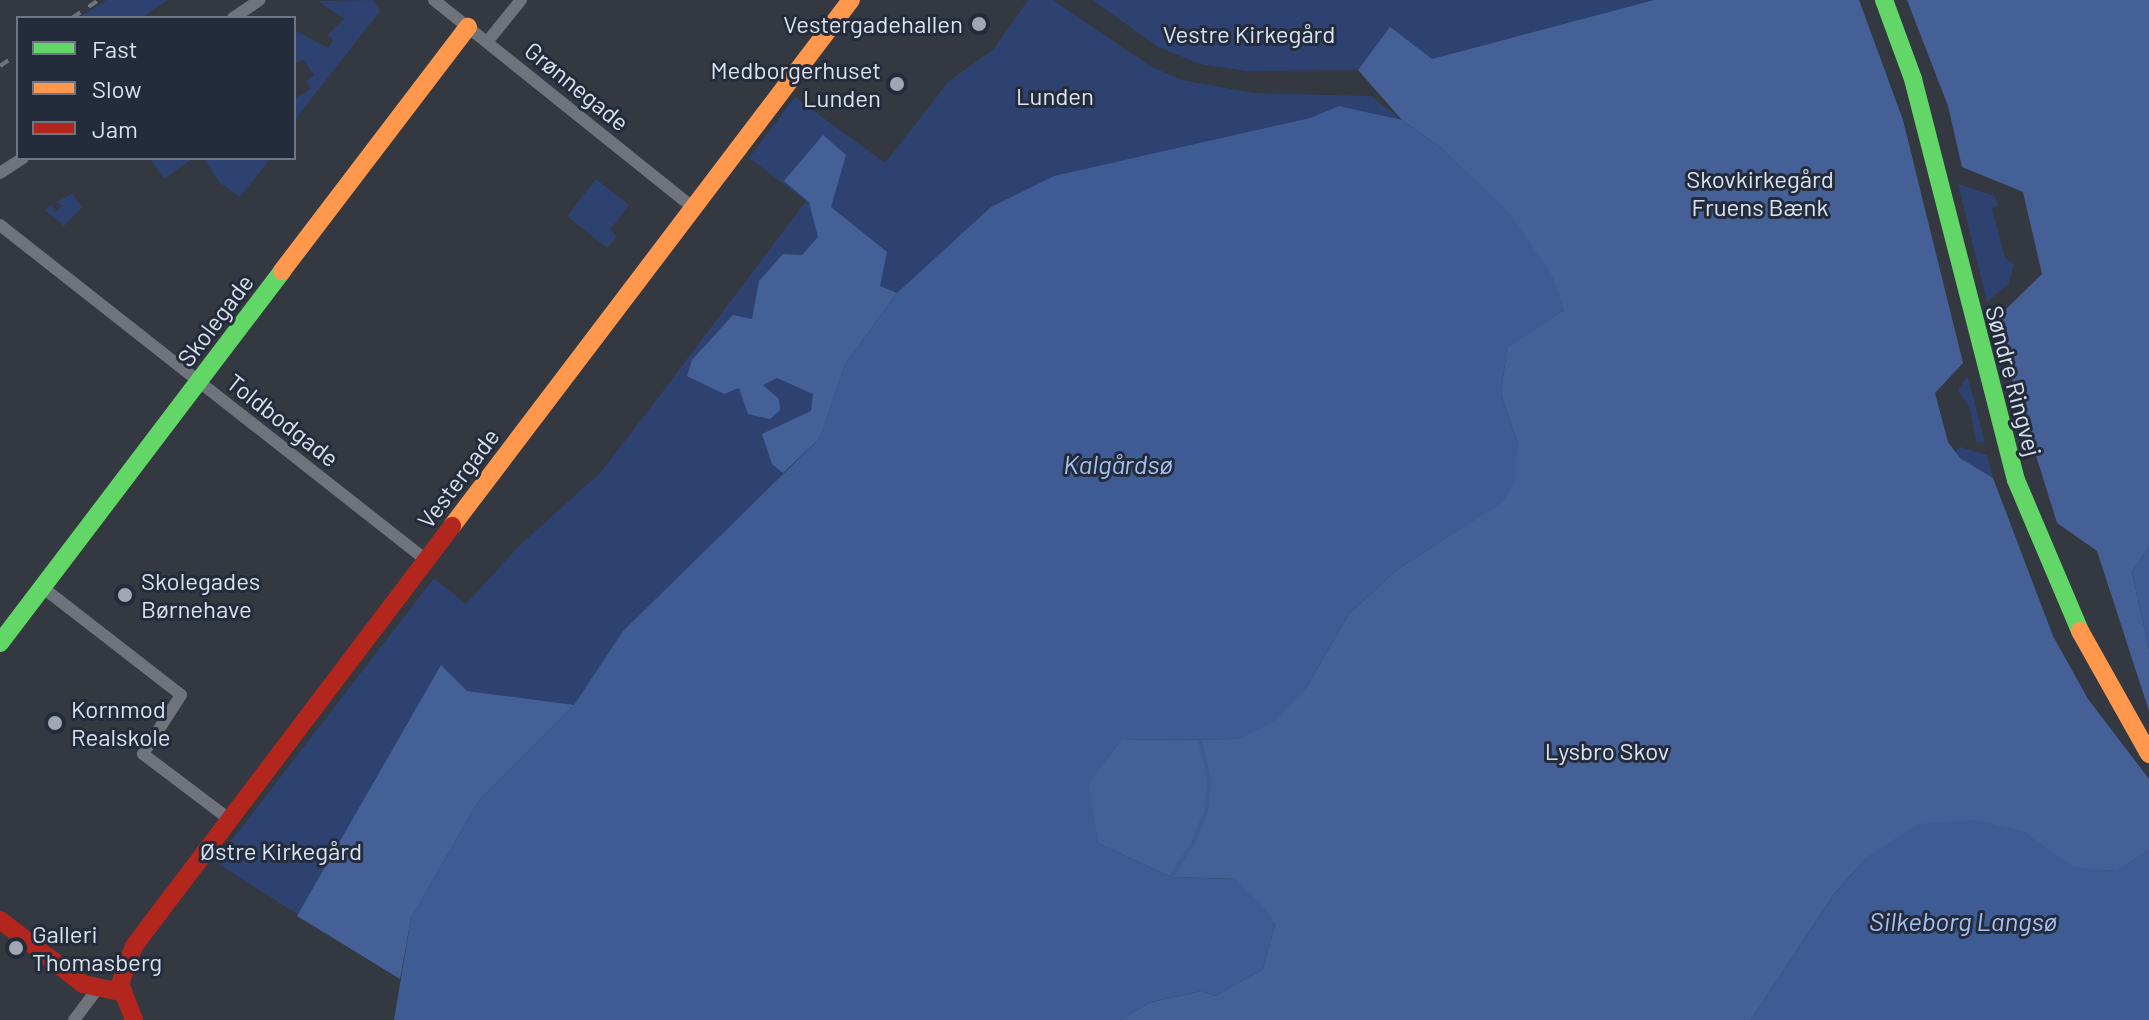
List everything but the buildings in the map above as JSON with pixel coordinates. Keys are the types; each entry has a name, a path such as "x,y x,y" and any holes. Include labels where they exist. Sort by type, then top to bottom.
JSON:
{"street":[{"path":"236,16 260,0"},
{"name":"Grønnegade","path":"434,0 692,207"},
{"path":"487,42 521,0"},
{"name":"Vestergade","path":"121,992 121,971 134,946 851,0"},
{"name":"Søndre Ringvej","path":"1884,0 1913,79 2016,480 2090,654 2149,754"},
{"name":"Skolegade","path":"0,643 468,27"},
{"path":"0,173 20,160"},
{"name":"Toldbodgade","path":"0,225 426,560"},
{"path":"42,587 181,695 143,754 229,819"},
{"path":"0,920 97,990 121,992 134,1020"},
{"path":"74,1020 97,990"}],"green space":[{"path":"106,0 168,0 144,16 82,16"},
{"path":"373,0 380,11 296,118 296,98 311,89 306,81 314,75 304,60 296,62 296,31 328,48 333,40 328,35 344,19 318,1"},
{"name":"Lunden","path":"1028,0 1053,0 1150,66 1182,80 1254,93 1371,96 1402,120 1339,106 1310,118 1055,176 991,207 882,310 820,438 623,631 574,705 411,918 400,979 215,862 434,578 466,604 519,546 601,472 654,403 806,201 749,158 795,97 885,163 949,81 993,50"},
{"name":"Vestre Kirkegård","path":"1092,0 1654,0 1432,59 1390,28 1358,70 1246,71 1200,64 1158,47"},
{"name":"Lysbro Skov","path":"1654,0 1859,0 1903,120 1963,363 1935,393 1948,442 1960,458 1993,478 2053,636 2088,699 2149,779 2149,850 2117,871 1867,857 1834,894 1751,1020 1120,1020 1151,1002 1202,991 1215,996 1263,969 1275,924 1234,879 1171,877 1098,843 1088,784 1121,740 1239,739 1306,688 1348,615 1398,569 1502,502 1518,444 1501,394 1507,347 1564,310 1443,149 1402,120 1358,70 1390,27 1432,59"},
{"path":"1907,0 2149,0 2149,547 2132,572 2149,649 2149,711 2097,551 2057,523 1994,321 2042,274 2023,192 1962,167 1948,106"},
{"path":"823,135 846,155 831,207 887,252 880,286 897,293 845,364 820,438 783,473 772,464 762,434 811,411 813,394 777,378 763,385 779,399 780,410 770,419 748,414 739,388 724,394 687,376 692,360 733,315 752,319 759,281 783,254 802,255 818,237 809,202 784,181"},
{"path":"150,160 190,160 164,179"},
{"path":"204,160 269,160 240,197 220,183"},
{"path":"596,179 629,205 610,230 617,236 607,248 567,216"},
{"path":"1958,184 1995,196 1998,206 1992,208 2005,258 2014,264 2009,283 1987,302"},
{"path":"72,194 82,207 64,226 45,210 53,204 54,212 63,206 56,202"},
{"path":"1967,376 1985,443 1976,442 1970,408 1958,391"},
{"path":"1961,447 1987,455 1993,478 1960,458 1955,451"},
{"path":"441,665 467,691 574,705 479,800 411,918 400,979 297,916"}],"water":[{"name":"Kalgårdsø","path":"1339,106 1402,120 1443,149 1509,212 1553,277 1564,310 1507,348 1501,394 1518,444 1516,480 1503,502 1398,569 1348,615 1306,688 1274,722 1239,739 1121,740 1089,784 1098,843 1171,877 1234,879 1262,905 1275,924 1263,969 1215,996 1202,991 1151,1002 1120,1020 394,1020 411,918 479,800 574,705 623,631 820,438 845,364 897,293 991,207 1054,176 1310,118"},
{"path":"2149,547 2149,649 2132,572"},
{"name":"Silkeborg Langsø","path":"1975,820 2023,831 2074,867 2116,871 2149,850 2149,1020 1751,1020 1834,894 1867,857 1918,824"}],"waterway":[{"path":"1171,877 1193,843 1207,808 1209,779 1200,740"}],"railway":[{"path":"75,16 99,0"},
{"path":"0,66 16,55"}],"traffic: fast":[{"path":"1884,0 1913,79 2016,480 2080,631"},
{"path":"0,643 282,271"}],"traffic: slow":[{"path":"452,526 851,0"},
{"path":"282,271 468,27"},
{"path":"2080,631 2149,754"}],"traffic: jam":[{"path":"134,1020 120,984 134,946 452,526"},
{"path":"0,920 83,984 121,992"}],"place":[{"name":"Vestergadehallen","path":"979,24"},
{"name":"Medborgerhuset Lunden","path":"897,84"},
{"name":"Skolegades Børnehave","path":"125,595"},
{"name":"Kornmod Realskole","path":"55,723"},
{"name":"Galleri Thomasberg","path":"16,948"}],"park label":[{"name":"Skovkirkegård Fruens Bænk","path":"1760,193"},
{"name":"Østre Kirkegård","path":"281,851"}]}
